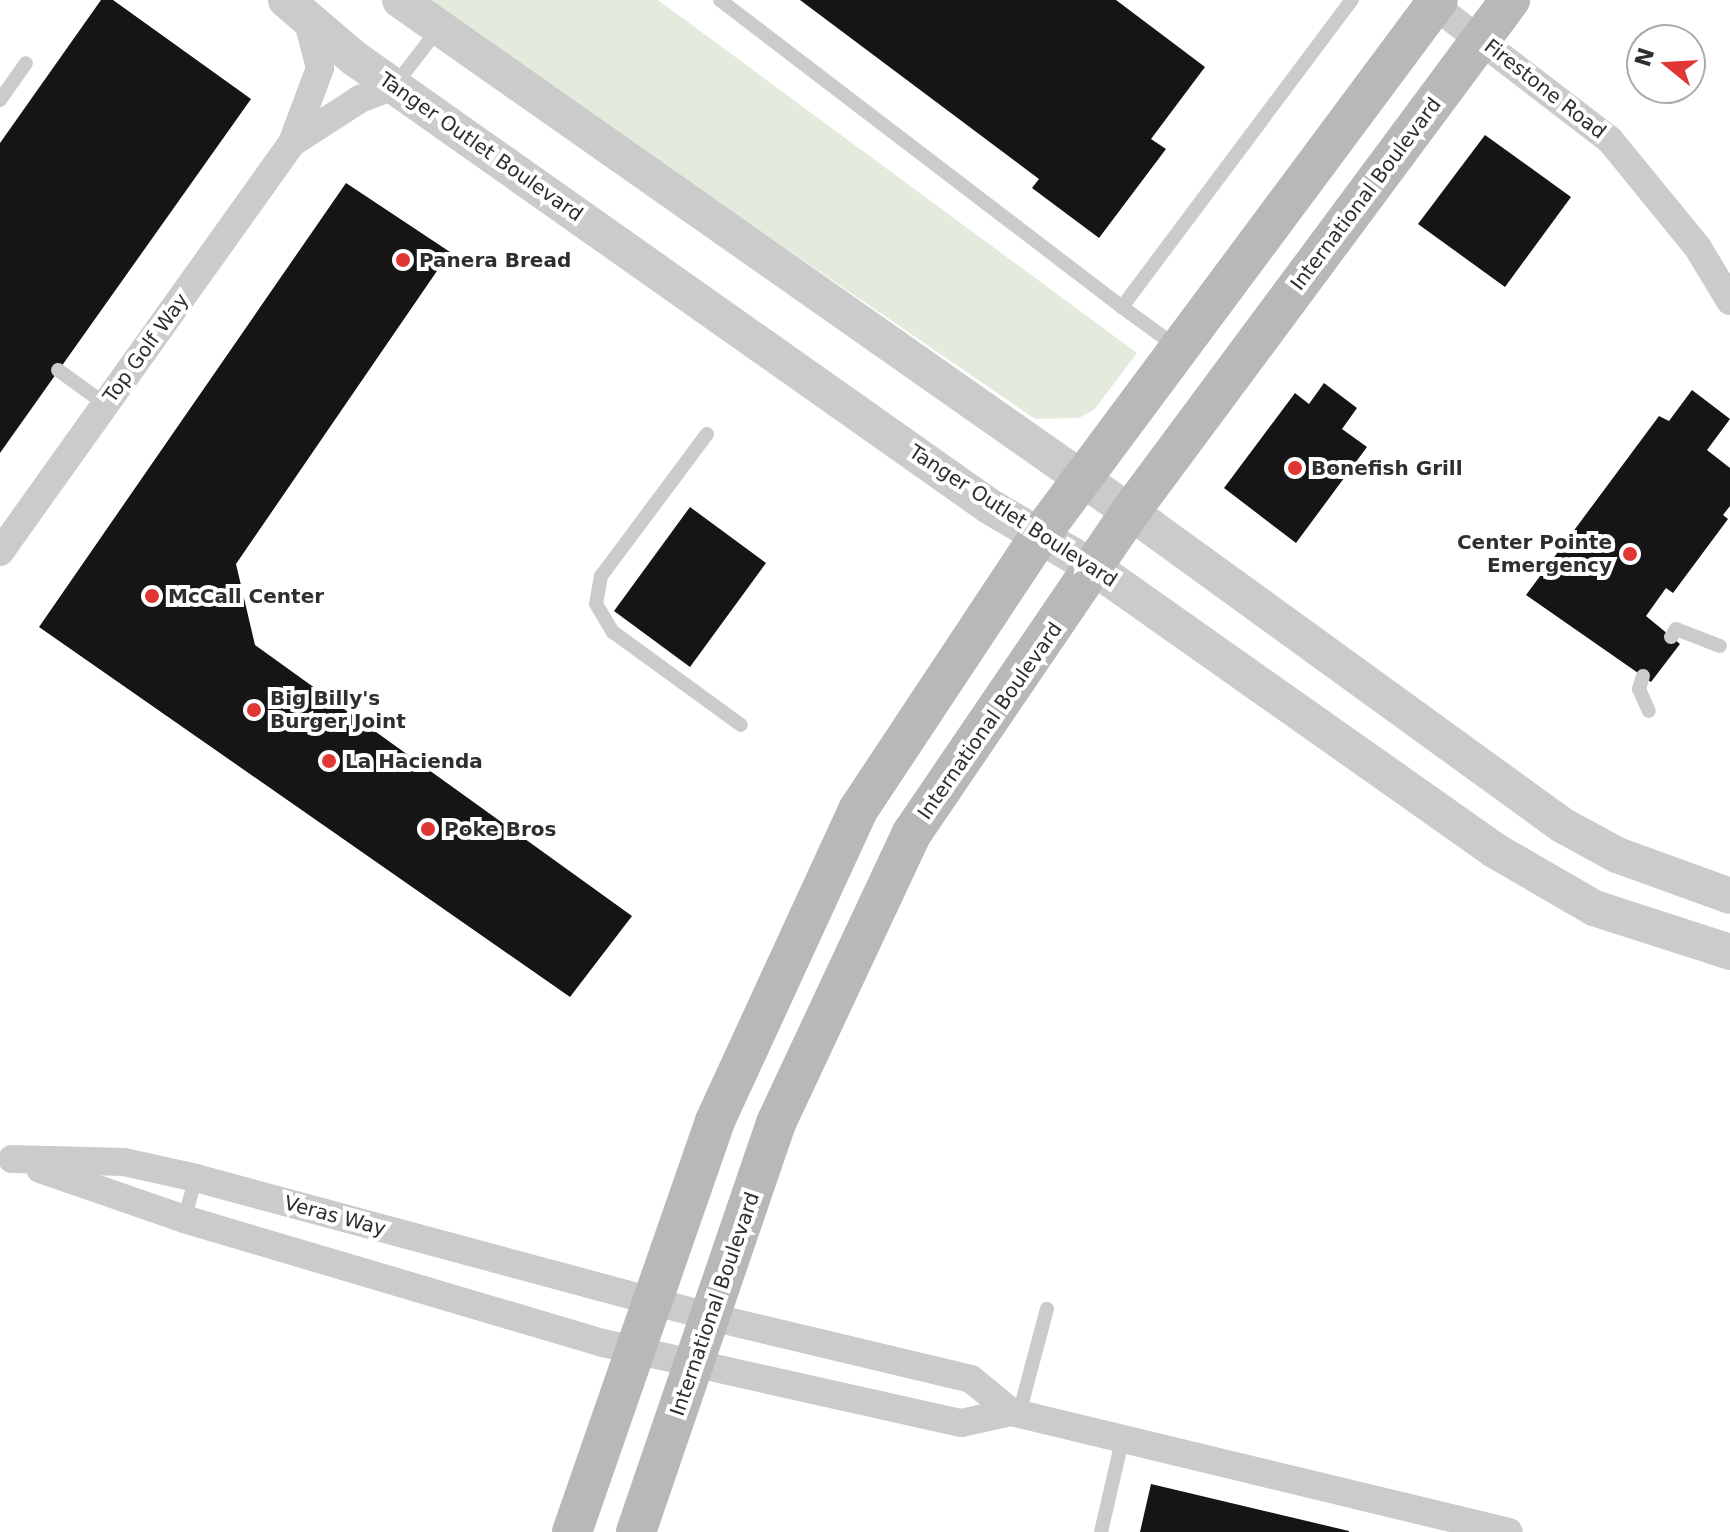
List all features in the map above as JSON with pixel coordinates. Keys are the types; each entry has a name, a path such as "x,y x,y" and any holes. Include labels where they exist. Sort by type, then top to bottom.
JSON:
{"main road":[{"name":"International Boulevard","path":"636,1532 776,1123 912,833 1096,569 1130,512 1510,0"},
{"path":"572,1532 715,1121 858,810 1041,534 1432,2"}],"street":[{"path":"400,0 1130,512 1562,825 1617,855 1730,896"},
{"name":"Firestone Road","path":"1432,2 1610,140 1698,248 1730,301"},
{"name":"Tanger Outlet Boulevard","path":"296,9 394,86 989,506 1096,569 1533,876 1594,908 1730,952"},
{"name":"Top Golf Way","path":"0,552 292,143 320,68 296,9"},
{"name":"Top Golf Way","path":"292,143 360,99 394,86"},
{"name":"Veras Way","path":"6,1158 124,1162 196,1178 711,1317 971,1379 1015,1413"},
{"name":"Veras Way","path":"6,1158 184,1219 603,1343 637,1348 961,1423 1015,1413"},
{"path":"1015,1413 1509,1532"}],"lane":[{"path":"720,0 1179,348"},
{"path":"1122,307 1352,0"},
{"path":"394,86 439,28"},
{"path":"0,100 26,63"},
{"path":"58,370 105,404"},
{"path":"707,434 601,576 596,604 613,632 741,725"},
{"path":"1671,637 1676,629 1720,646"},
{"path":"1643,676 1639,689 1649,711"},
{"path":"184,1219 196,1178"},
{"path":"1015,1413 1047,1309"},
{"path":"1101,1532 1122,1441"}],"green space":[{"path":"423,0 658,0 1137,353 1094,410 1079,418 1035,419"}],"building":[{"path":"101,0 113,0 251,99 0,453 0,143"},
{"path":"800,0 1116,0 1205,67 1151,139 1166,149 1099,238 1032,188 1039,179"},
{"path":"1485,135 1571,197 1505,287 1418,224"},
{"name":"McCall Center","path":"346,183 450,252 236,564 255,645 632,916 570,997 39,627"},
{"name":"Bonefish Grill","path":"1324,383 1357,408 1342,429 1367,447 1296,543 1224,488 1295,393 1309,404"},
{"name":"Center Pointe Emergency","path":"1692,390 1730,419 1707,450 1730,468 1730,506 1723,515 1728,519 1673,593 1666,588 1646,616 1680,644 1651,682 1526,595 1659,416 1669,421"},
{"path":"690,507 766,563 690,667 614,611"},
{"path":"1151,1484 1349,1531 1349,1532 1140,1532"}],"place":[{"name":"Panera Bread","path":"403,260"},
{"name":"Bonefish Grill","path":"1295,468"},
{"name":"Center Pointe Emergency","path":"1630,554"},
{"name":"McCall Center","path":"152,596"},
{"name":"Big Billy's Burger Joint","path":"254,710"},
{"name":"La Hacienda","path":"329,761"},
{"name":"Poke Bros","path":"428,829"}]}
